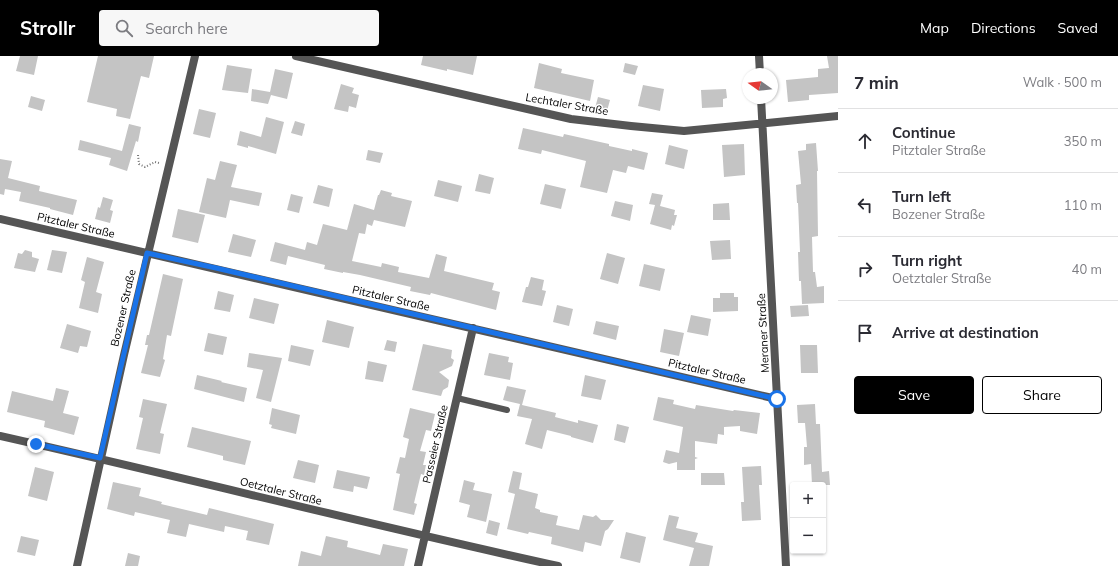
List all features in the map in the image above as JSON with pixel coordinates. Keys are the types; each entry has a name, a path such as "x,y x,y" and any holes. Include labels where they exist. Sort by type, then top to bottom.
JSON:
{"street":[{"name":"Bozener Straße","path":"76,566 147,253 195,56"},
{"name":"Lechtaler Straße","path":"296,56 570,119 684,131 838,116"},
{"path":"759,56 760,68"},
{"name":"Meraner Straße","path":"761,104 786,566"},
{"name":"Pitztaler Straße","path":"0,219 777,399"},
{"name":"Passeier Straße","path":"418,566 473,328"},
{"name":"Oetztaler Straße","path":"0,436 100,458 425,536 558,566"}],"lane":[{"path":"456,398 507,410"}],"path":[{"path":"138,155 139,164 145,167 155,162 168,166"}],"building":[{"path":"20,56 38,56 34,75 16,71"},
{"path":"98,56 154,56 149,78 141,76 130,119 116,116 117,109 87,102"},
{"path":"423,56 477,56 473,75 421,65"},
{"path":"827,56 838,56 838,93 809,95 809,100 788,102 786,80 818,77 818,69 829,68"},
{"path":"539,63 562,69 561,73 594,80 590,101 534,88"},
{"path":"625,63 638,66 635,75 623,72"},
{"path":"227,65 252,69 248,93 222,90"},
{"path":"275,69 293,73 287,99 271,95 268,104 251,101 252,89 270,92"},
{"path":"341,84 354,88 352,93 359,95 356,108 349,106 348,112 334,109"},
{"path":"643,85 664,89 660,111 638,106"},
{"path":"726,89 727,98 723,99 723,107 702,108 701,90"},
{"path":"31,96 45,100 42,111 28,107"},
{"path":"598,97 610,100 607,111 595,108"},
{"path":"199,109 216,113 210,138 193,134"},
{"path":"266,117 284,122 276,154 248,146 248,148 237,145 240,131 261,137"},
{"path":"295,121 305,124 302,136 291,133"},
{"path":"129,124 141,127 138,142 136,141 127,171 109,165 111,158 78,150 80,140 122,151"},
{"path":"523,128 563,137 564,134 609,144 609,146 648,153 644,170 628,166 626,173 613,170 607,193 580,187 586,161 542,150 541,154 518,149"},
{"path":"816,143 818,171 818,236 812,237 813,272 815,272 817,287 824,286 824,303 802,304 801,281 799,281 798,252 800,252 796,185 801,184 798,151 806,150 806,144"},
{"path":"744,144 745,175 724,177 722,145"},
{"path":"669,145 688,150 684,169 665,164"},
{"path":"368,150 383,153 380,163 366,160"},
{"path":"0,159 12,161 8,178 40,186 39,191 77,200 73,215 19,201 21,192 5,189 4,195 0,194"},
{"path":"220,161 237,165 231,187 262,193 259,206 230,200 226,218 199,212 207,178 215,180"},
{"path":"479,174 494,178 490,194 475,191"},
{"path":"438,180 462,186 458,202 434,196"},
{"path":"545,184 566,189 561,209 540,204"},
{"path":"318,185 333,189 329,207 313,203"},
{"path":"381,190 392,193 391,196 412,201 405,227 374,220 372,226 367,224 365,234 359,233 352,261 381,267 382,263 399,267 398,272 429,278 436,254 447,257 444,271 494,283 492,290 500,292 496,310 431,293 430,295 410,291 411,287 360,275 324,269 325,265 288,256 286,265 270,261 275,242 305,250 307,242 317,245 323,224 347,230 354,204 374,210"},
{"path":"652,193 663,195 660,206 675,210 674,215 677,215 674,226 672,225 671,230 650,224 655,205 649,204"},
{"path":"291,194 303,197 299,213 287,210"},
{"path":"103,197 113,200 110,210 113,211 110,223 95,219 98,207 100,208"},
{"path":"615,201 633,205 630,221 611,216"},
{"path":"729,203 730,220 713,220 713,204"},
{"path":"178,209 205,215 198,243 172,237"},
{"path":"233,234 256,240 251,257 228,252"},
{"path":"730,240 731,259 712,260 710,241"},
{"path":"25,250 32,252 32,257 39,259 35,272 14,268 18,253 22,254"},
{"path":"52,250 67,252 62,273 47,270"},
{"path":"607,253 625,258 618,284 600,279"},
{"path":"87,257 104,262 96,292 102,294 98,313 79,308 85,282 81,280"},
{"path":"644,264 665,269 660,291 639,286"},
{"path":"163,274 183,279 171,336 167,335 163,359 165,360 160,377 141,373 148,345 145,345 147,335 149,335"},
{"path":"531,277 544,280 542,290 546,291 542,306 522,302 526,287 528,287"},
{"path":"218,291 234,295 230,312 214,309"},
{"path":"720,293 734,293 734,297 738,297 738,311 713,312 713,298 720,298"},
{"path":"254,298 279,304 274,324 249,318"},
{"path":"557,305 573,309 569,326 553,322"},
{"path":"808,305 809,316 791,317 790,306"},
{"path":"691,315 711,319 708,336 687,332"},
{"path":"327,320 354,327 349,348 322,342"},
{"path":"596,321 619,326 616,340 593,334"},
{"path":"67,324 91,331 87,347 80,346 78,353 60,348"},
{"path":"664,329 684,333 679,356 660,352"},
{"path":"208,333 227,337 223,355 204,351"},
{"path":"387,340 397,342 395,352 384,350"},
{"path":"423,344 452,350 451,358 454,360 452,366 439,372 449,380 448,387 443,390 441,396 412,390"},
{"path":"291,345 314,350 310,366 288,361"},
{"path":"800,345 817,345 818,373 801,373"},
{"path":"249,353 282,358 271,402 256,398 263,370 247,367"},
{"path":"489,353 509,357 508,362 513,363 510,380 484,375"},
{"path":"368,361 387,365 383,382 365,379"},
{"path":"197,375 247,388 244,402 194,389"},
{"path":"585,375 606,380 601,400 581,396"},
{"path":"507,386 526,390 522,405 556,413 555,417 578,423 578,420 598,425 593,443 547,430 542,449 525,444 532,419 517,416 520,404 503,400"},
{"path":"56,388 69,391 63,413 79,417 74,435 44,427 45,421 7,412 12,391 53,401"},
{"path":"658,397 674,400 673,404 695,409 696,405 733,411 760,413 757,434 740,431 740,426 724,427 724,435 718,434 717,444 695,441 695,457 698,458 695,459 695,470 677,470 677,462 669,464 663,462 666,450 679,453 683,427 653,420"},
{"path":"143,399 167,404 160,433 164,434 160,454 136,449 143,418 139,417"},
{"path":"815,404 816,424 820,424 822,472 829,471 830,485 826,485 826,482 812,482 811,464 804,465 804,447 807,447 805,423 798,423 797,405"},
{"path":"272,408 300,415 296,434 271,428 272,425 269,424"},
{"path":"410,408 435,414 431,431 426,430 420,451 426,452 423,465 426,465 424,475 421,474 414,503 417,504 414,515 393,510 400,474 396,473 400,457 405,458 409,439 403,437"},
{"path":"617,424 629,427 625,443 614,440"},
{"path":"192,427 251,441 245,465 223,460 223,456 187,447"},
{"path":"298,460 319,465 315,483 293,478"},
{"path":"761,466 762,485 759,485 761,520 742,521 741,502 744,502 742,467"},
{"path":"35,467 54,472 47,501 28,496"},
{"path":"337,470 370,477 367,489 354,486 353,492 333,488"},
{"path":"513,471 522,473 519,489 538,494 535,508 540,510 540,512 558,516 556,525 579,530 583,515 593,517 596,515 601,520 614,520 605,531 601,546 585,542 583,552 551,544 552,537 529,532 528,534 507,529 515,494 508,492"},
{"path":"701,473 724,473 725,485 701,485"},
{"path":"464,480 475,483 473,490 492,494 486,522 467,517 470,505 459,502"},
{"path":"113,482 141,488 139,496 162,502 161,504 207,515 209,508 274,524 269,545 246,540 248,531 225,526 224,532 189,524 186,537 167,533 170,520 135,512 134,516 107,509"},
{"path":"669,515 679,517 676,528 698,533 695,542 713,546 709,566 689,566 694,548 663,540"},
{"path":"489,520 500,523 497,536 486,533"},
{"path":"626,532 646,537 640,563 620,558"},
{"path":"21,536 39,540 35,556 17,552"},
{"path":"326,536 348,541 347,547 380,555 383,544 408,549 404,566 298,566 301,551 321,556"},
{"path":"128,553 140,556 138,566 125,566"}],"route":[{"path":"36,444 100,458 147,253 777,399"}]}
